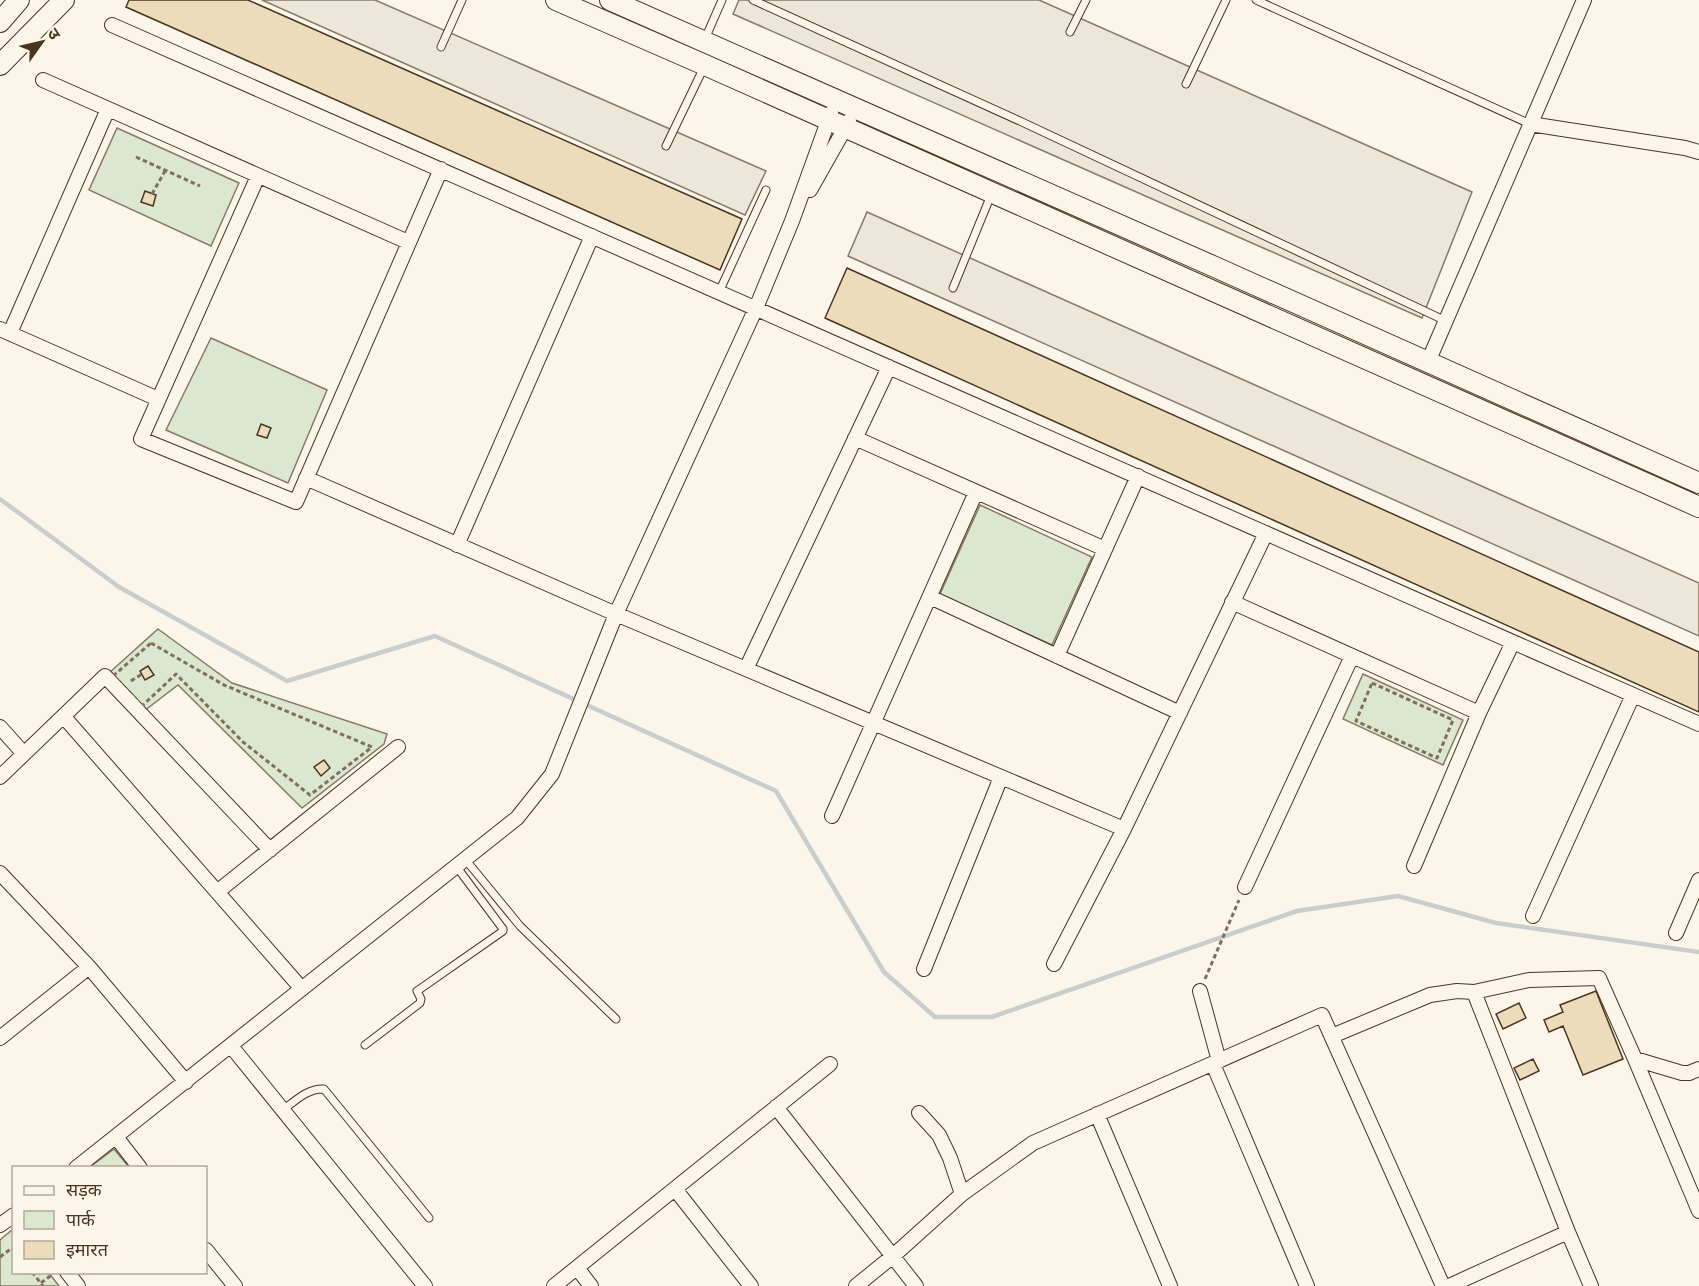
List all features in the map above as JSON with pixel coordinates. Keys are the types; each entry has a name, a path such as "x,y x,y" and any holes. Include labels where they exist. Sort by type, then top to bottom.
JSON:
{"main road":[{"path":"0,22 20,0"},
{"path":"0,65 64,0"},
{"path":"556,0 1699,507"},
{"path":"610,0 1699,483"},
{"path":"1675,473 1699,477"}],"street":[{"path":"1428,362 1584,0"},
{"path":"112,25 1699,724"},
{"path":"43,80 408,242"},
{"path":"77,1166 517,818 552,774 616,614 756,308 792,221 846,104"},
{"path":"792,221 846,104"},
{"path":"108,109 5,331 158,399"},
{"path":"1530,124 1699,152"},
{"path":"258,176 141,439 296,502 441,169"},
{"path":"457,544 592,236"},
{"path":"746,669 889,367"},
{"path":"855,438 1105,549"},
{"path":"1057,656 1137,476"},
{"path":"306,478 616,614 1124,829"},
{"path":"832,816 976,492"},
{"path":"1054,964 1124,829 1266,533"},
{"path":"930,597 1180,713"},
{"path":"1232,602 1479,713"},
{"path":"1414,866 1479,713 1513,642"},
{"path":"1245,887 1352,656"},
{"path":"0,777 105,676 270,850"},
{"path":"1533,916 1633,695"},
{"path":"64,717 302,989"},
{"path":"0,727 24,754"},
{"path":"217,892 398,747"},
{"path":"924,969 1001,777"},
{"path":"0,873 89,967 186,1082"},
{"path":"1676,933 1699,880"},
{"path":"0,1038 89,967"},
{"path":"1332,1036 1430,995 1457,991 1473,992 1529,980 1599,978 1699,1211"},
{"path":"1200,991 1216,1063 1307,1286"},
{"path":"1473,992 1591,1286"},
{"path":"856,1286 962,1194 1033,1143 1322,1015 1443,1286"},
{"path":"231,1046 425,1286"},
{"path":"1635,1059 1682,1073 1699,1069"},
{"path":"554,1286 830,1064"},
{"path":"776,1107 916,1286"},
{"path":"919,1113 939,1135 950,1158 962,1194"},
{"path":"1097,1114 1170,1286"},
{"path":"116,1137 139,1166"},
{"path":"675,1189 752,1286"},
{"path":"1449,1286 1568,1232"},
{"path":"207,1251 235,1286"},
{"path":"577,1268 591,1286"},
{"path":"69,1274 78,1286"}],"lane":[{"path":"441,47 462,0"},
{"path":"704,41 722,0"},
{"path":"753,0 1022,122 1446,321"},
{"path":"1070,32 1086,0"},
{"path":"1186,84 1226,0"},
{"path":"1256,0 1530,124"},
{"path":"666,146 705,65"},
{"path":"719,292 766,190"},
{"path":"952,288 992,193"},
{"path":"461,862 520,926 616,1019"},
{"path":"365,1045 420,1003 421,999 417,991 420,988 503,931 461,862"},
{"path":"283,1110 310,1090 324,1089 429,1218"}],"path":[{"path":"136,156 200,186"},
{"path":"152,194 165,171"},
{"path":"151,643 224,685 372,747 310,795 243,742 176,674 142,706 123,686 113,676 151,643"},
{"path":"123,686 142,674"},
{"path":"1372,683 1453,720 1437,758 1356,721 1372,683"},
{"path":"1200,991 1245,887"}],"green space":[{"path":"117,128 239,183 211,246 89,190"},
{"path":"211,338 327,390 288,483 166,430"},
{"path":"980,505 1092,557 1052,645 940,594"},
{"path":"158,629 232,683 387,734 384,744 302,808 178,685 144,711 109,673"},
{"path":"1363,674 1463,720 1443,765 1343,719"},
{"path":"114,1149 128,1166 91,1166"},
{"path":"12,1230 12,1274 50,1274 59,1286 0,1286 0,1240"}],"shaded area":[{"path":"262,0 375,0 766,171 745,215"},
{"path":"739,0 1039,0 1472,192 1422,318 733,14"},
{"path":"867,212 1699,583 1699,636 848,256"}],"building":[{"path":"129,0 248,0 742,219 720,270 126,7"},
{"path":"145,191 156,195 153,206 141,202"},
{"path":"847,268 1699,652 1699,712 825,318"},
{"path":"261,424 271,428 267,438 257,435"},
{"path":"148,666 154,675 145,680 140,671"},
{"path":"324,760 330,768 321,776 314,767"},
{"path":"1596,991 1623,1059 1583,1075 1563,1026 1549,1032 1544,1020 1563,1012 1560,1005"},
{"path":"1519,1003 1526,1018 1503,1029 1496,1014"},
{"path":"1533,1059 1539,1071 1520,1080 1514,1068"}],"waterway":[{"path":"0,499 119,587 287,681 435,636 776,791 884,972 935,1017 992,1017 1297,911 1398,896 1496,923 1699,952"}]}
